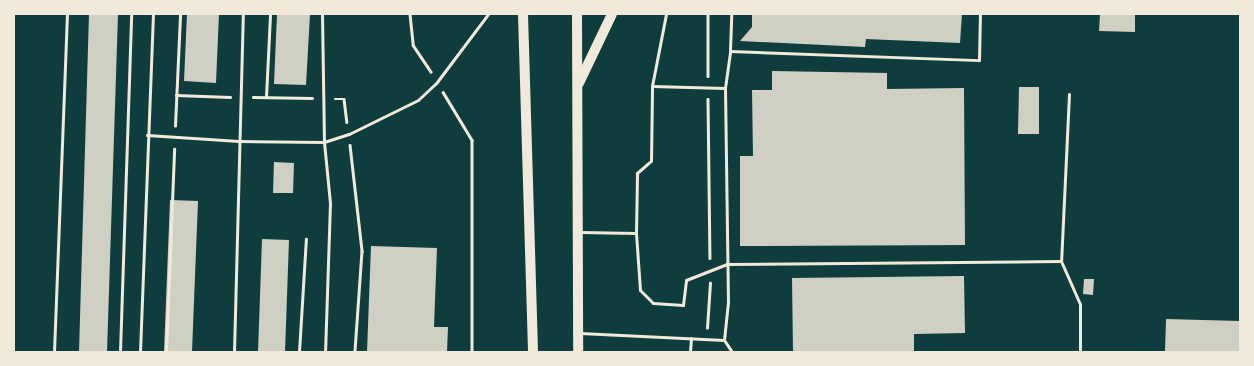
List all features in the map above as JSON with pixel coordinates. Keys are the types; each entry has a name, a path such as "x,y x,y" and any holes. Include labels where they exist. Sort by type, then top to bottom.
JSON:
{"main road":[{"path":"523,14 533,352"},
{"path":"577,14 579,232 578,352"},
{"path":"577,87 612,14"}],"lane":[{"path":"54,352 67,14"},
{"path":"140,352 147,135 154,14"},
{"path":"234,352 243,14"},
{"path":"322,14 324,142 330,203 325,352"},
{"path":"147,135 239,141 324,142 359,130 418,100 437,82 488,14"},
{"path":"666,14 652,86 651,161 637,173 636,233 640,290 653,303 683,305 686,280 727,264 1061,261"},
{"path":"730,14 730,51 725,88 727,264 724,340 732,352"},
{"path":"730,51 979,60 980,14"},
{"path":"652,86 708,86 725,88"},
{"path":"1069,94 1061,261 1080,304 1080,352"},
{"path":"579,232 636,233"},
{"path":"578,333 724,340"},
{"path":"690,352 691,338"},
{"path":"940,352 962,352"}],"path":[{"path":"120,352 131,14"},
{"path":"166,352 180,14"},
{"path":"266,97 270,14"},
{"path":"410,14 413,45 472,140 472,352"},
{"path":"706,340 710,271 708,14"},
{"path":"299,352 306,239"}],"building":[{"path":"89,14 118,14 107,352 79,352"},
{"path":"187,14 219,14 216,83 184,81"},
{"path":"277,14 310,14 306,85 274,84"},
{"path":"752,14 962,14 960,43 866,39 865,47 740,41 752,27"},
{"path":"1100,14 1135,14 1135,32 1099,31"},
{"path":"772,71 887,73 887,89 964,88 965,245 740,246 740,156 753,156 752,90 772,90"},
{"path":"1019,87 1039,87 1039,134 1018,134"},
{"path":"274,162 294,163 293,193 273,193"},
{"path":"170,200 198,201 192,352 164,352"},
{"path":"262,239 289,240 285,352 258,352"},
{"path":"371,246 437,248 434,327 448,327 447,352 367,352"},
{"path":"964,276 965,333 914,334 914,352 793,352 792,278"},
{"path":"1084,279 1094,279 1093,295 1083,294"},
{"path":"1166,319 1240,321 1240,352 1165,352"}]}
